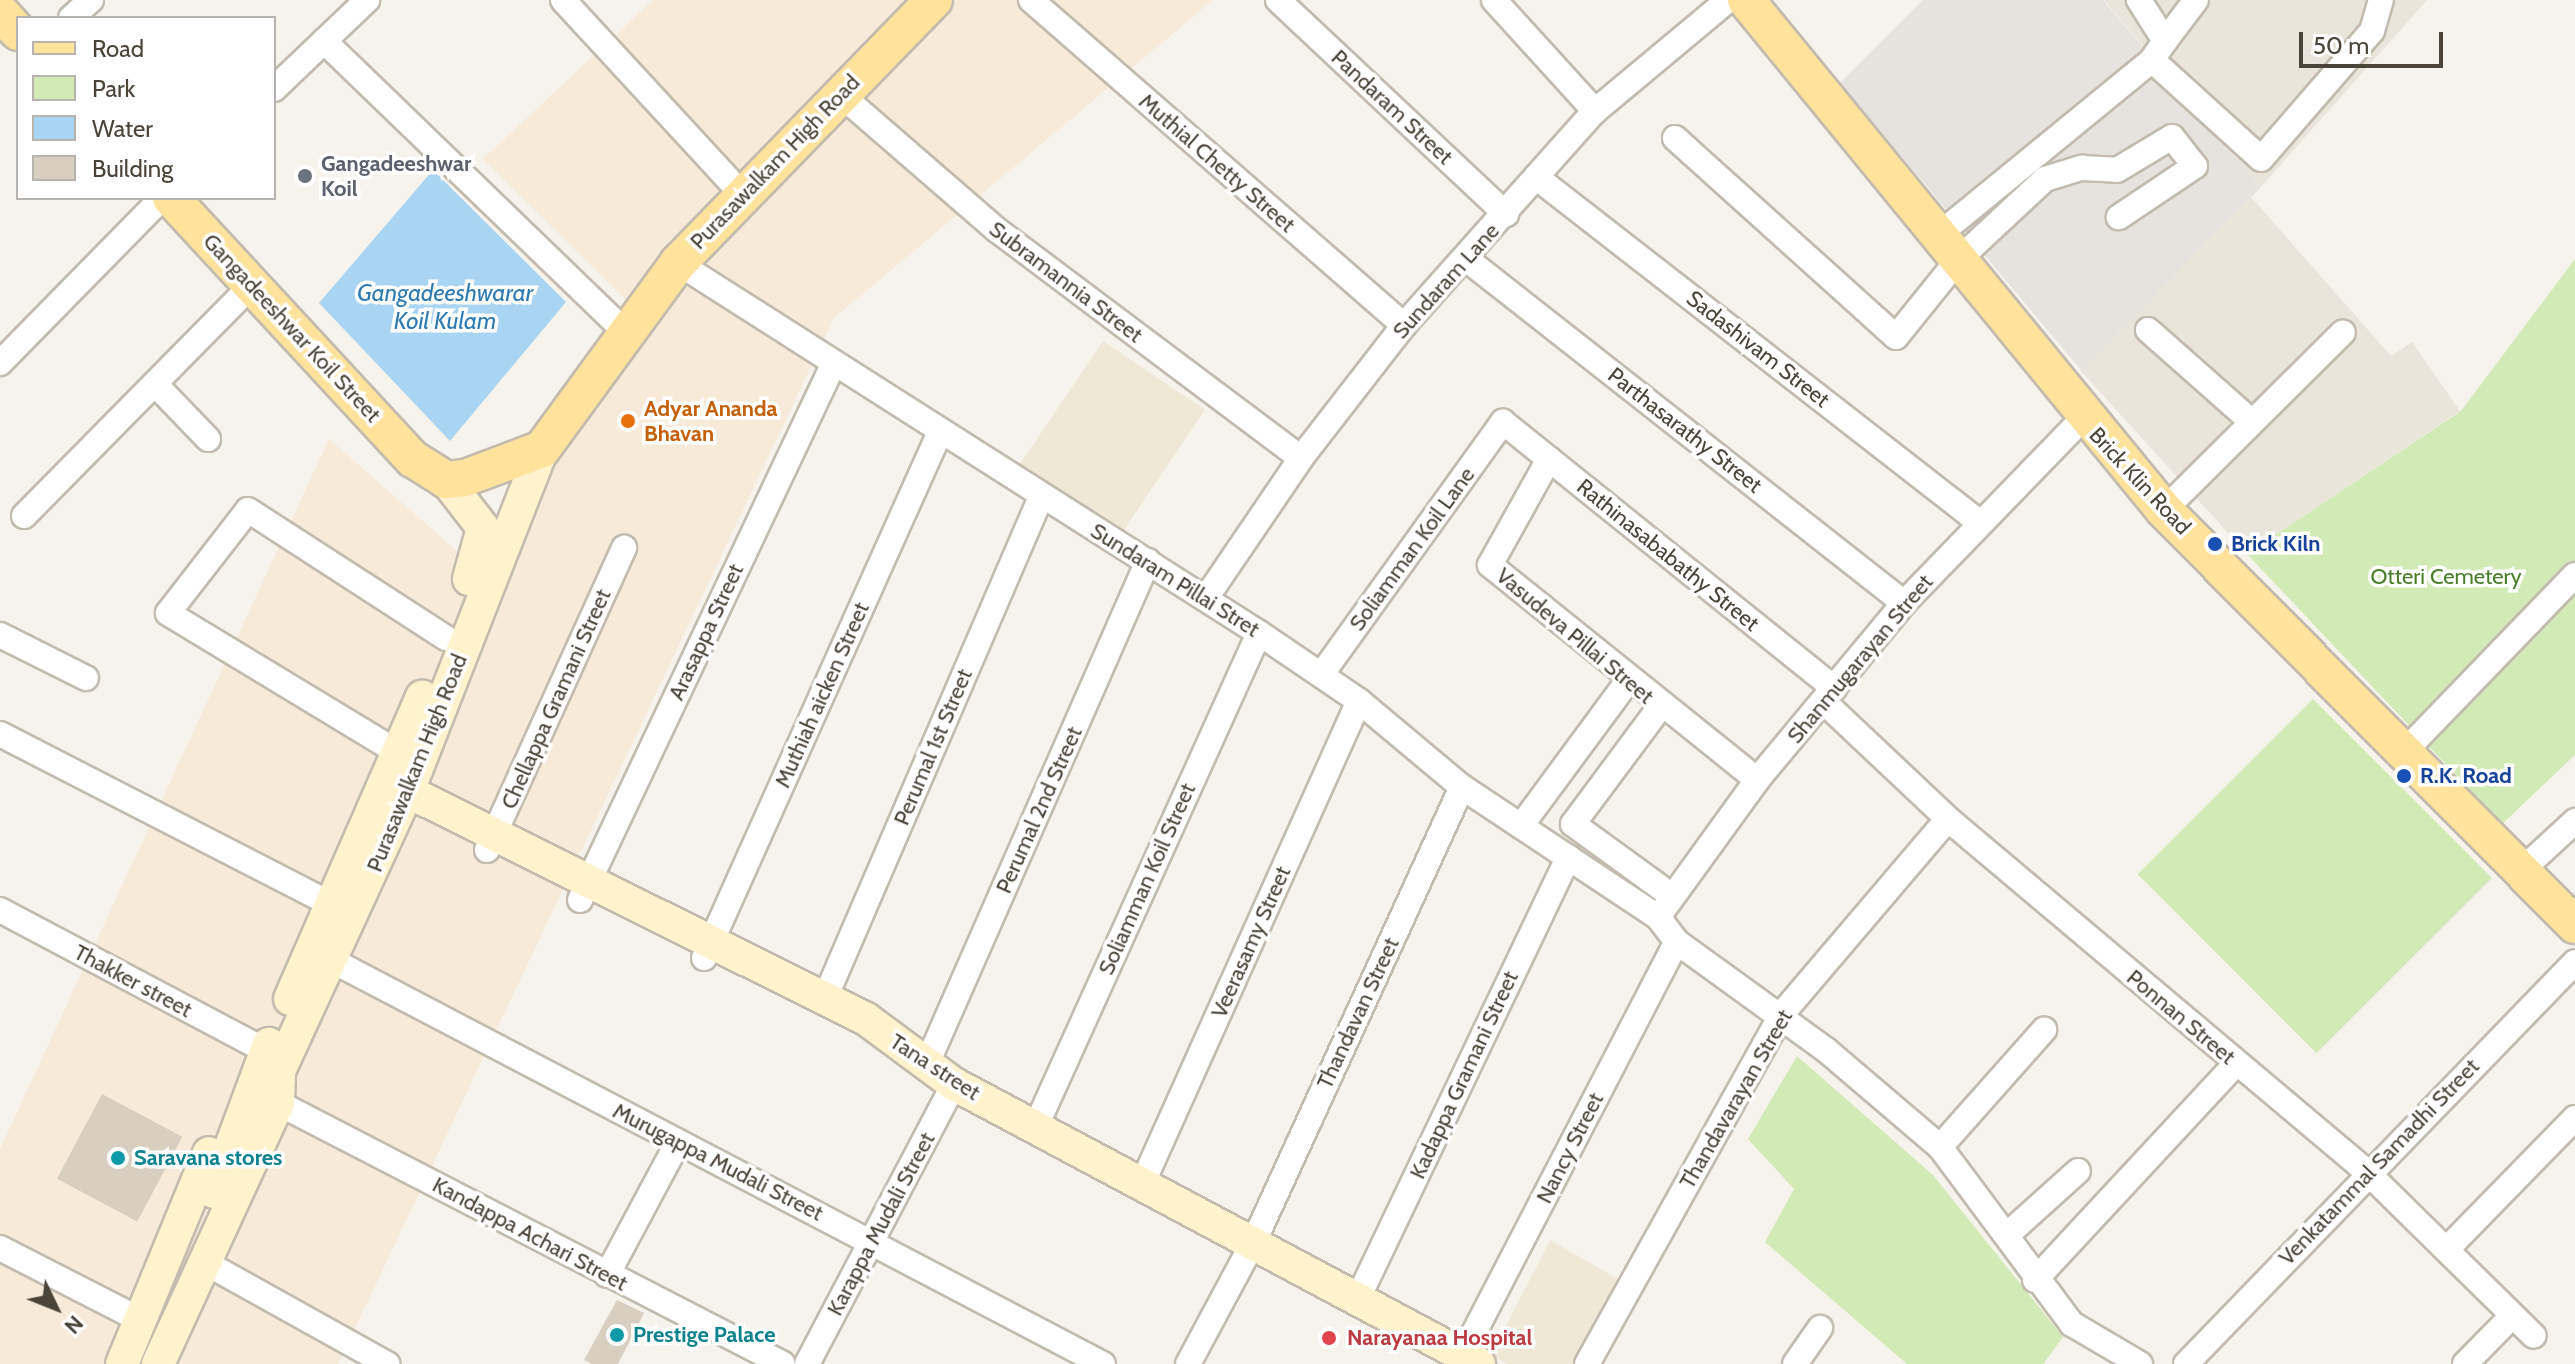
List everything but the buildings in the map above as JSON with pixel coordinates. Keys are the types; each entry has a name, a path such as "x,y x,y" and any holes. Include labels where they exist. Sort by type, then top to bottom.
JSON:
{"main road":[{"name":"Purasawalkam High Road","path":"542,449 623,330 678,263 740,192 934,0"},
{"name":"Brick Klin Road","path":"1746,0 2082,419 2164,510 2523,869 2575,925"},
{"path":"0,12 16,30"},
{"name":"Gangadeeshwar Koil Street","path":"173,200 413,459"},
{"path":"446,480 542,449"},
{"name":"Purasawalkam High Road","path":"413,459 446,480"}],"street":[{"path":"73,16 91,0"},
{"path":"276,87 367,0"},
{"path":"563,0 740,192"},
{"name":"Muthial Chetty Street","path":"1031,0 1404,325"},
{"name":"Pandaram Street","path":"1278,0 1506,214"},
{"path":"1494,0 1595,111"},
{"name":"Sundaram Lane","path":"1206,598 1301,458 1404,325 1595,111 1698,8 1728,0"},
{"path":"2139,0 2159,51 2261,159 2363,44 2381,0"},
{"path":"1675,138 1896,337 1947,249 2159,51 2196,0"},
{"path":"324,41 623,330"},
{"name":"Subramannia Street","path":"841,95 997,230 1301,458"},
{"path":"1947,249 2045,179 2082,168 2117,170 2172,137 2195,166 2119,217"},
{"name":"Sadashivam Street","path":"1536,177 1979,522"},
{"path":"0,363 160,200"},
{"name":"Parthasarathy Street","path":"1465,258 1904,603"},
{"name":"Sundaram Pillai Stret","path":"678,263 833,365 1259,633 1359,701 1462,787 1658,917 1677,942 1781,1015 1940,1147 2008,1234 2035,1280 2072,1324 2140,1364"},
{"path":"24,516 252,285"},
{"path":"2148,330 2252,422"},
{"path":"2164,510 2343,332"},
{"name":"Arasappa Street","path":"584,890 833,365"},
{"path":"156,385 208,439"},
{"name":"Shanmugarayan Street","path":"1658,917 1757,780 1904,603 1979,522 2082,419"},
{"name":"Rathinasababathy Street","path":"1503,422 1829,695"},
{"name":"Soliamman Koil Lane","path":"1321,675 1503,422"},
{"name":"Muthiah aicken Street","path":"708,948 940,432"},
{"name":"Purasawalkam High Road","path":"268,1075 334,906 399,782 542,449"},
{"name":"Vasudeva Pillai Street","path":"1549,459 1490,565 1627,682 1757,780"},
{"name":"Purasawalkam High Road","path":"268,1075 333,961 399,782 483,528 446,480"},
{"name":"Perumal 1st Street","path":"825,998 1041,497"},
{"path":"446,638 248,510 168,613 399,782 490,844 708,948 847,1028 882,1032"},
{"name":"Chellappa Gramani Street","path":"490,844 624,548"},
{"name":"Perumal 2nd Street","path":"929,1059 1148,561"},
{"path":"2404,752 2575,575"},
{"name":"Soliamman Koil Street","path":"1036,1126 1259,633"},
{"path":"0,635 86,678"},
{"path":"1521,826 1627,682"},
{"name":"Ponnan Street","path":"1829,695 1948,819 2366,1171 2447,1249 2510,1318 2534,1336"},
{"name":"Veerasamy Street","path":"1143,1182 1359,701"},
{"path":"1660,707 1573,824 1672,896"},
{"path":"0,734 334,906"},
{"name":"Thandavan Street","path":"1188,1364 1255,1239 1462,787"},
{"name":"Thandavarayan Street","path":"1587,1364 1781,1015 1948,819"},
{"path":"2523,869 2575,821"},
{"name":"Kadappa Gramani Street","path":"1360,1294 1568,857"},
{"name":"Thakker street","path":"0,910 268,1075"},
{"name":"Nancy Street","path":"1471,1359 1677,942"},
{"name":"Tana street","path":"708,948 825,998 929,1059 954,1084 1360,1294 1471,1359"},
{"name":"Murugappa Mudali Street","path":"333,961 1103,1364"},
{"name":"Venkatammal Samadhi Street","path":"2186,1364 2366,1171 2575,962"},
{"path":"1940,1147 2044,1030"},
{"path":"2035,1280 2236,1064"},
{"path":"141,1364 245,1118 268,1075"},
{"path":"158,1364 204,1262 268,1075"},
{"path":"122,1364 237,1085 268,1075"},
{"name":"Kandappa Achari Street","path":"268,1075 607,1275 783,1364"},
{"name":"Karappa Mudali Street","path":"807,1364 954,1084"},
{"path":"2447,1249 2575,1118"},
{"path":"607,1275 678,1142"},
{"path":"2008,1234 2078,1171"},
{"path":"0,1248 141,1320"},
{"path":"204,1262 387,1364"},
{"path":"2465,1364 2510,1318"},
{"path":"1795,1364 1820,1328"}],"shaded area":[{"path":"653,0 1213,0 834,318 338,1364 0,1364 0,1149 329,439 481,572 645,319 483,159"},
{"path":"1923,0 2103,0 2261,187 2081,370 1840,83"},
{"path":"2104,0 2427,0 2261,187"},
{"path":"2251,197 2391,356 2412,342 2460,411 2247,554 2080,370"},
{"path":"1103,341 1205,410 1117,540 1015,471"},
{"path":"1550,1240 1623,1282 1579,1364 1507,1364 1491,1355"}],"green space":[{"name":"Otteri Cemetery","path":"2575,259 2575,755 2502,824 2247,554 2461,411"},
{"path":"2313,699 2492,878 2317,1053 2138,874"},
{"path":"1797,1056 1933,1175 2063,1337 2043,1364 1907,1364 1765,1242 1794,1189 1748,1139"}],"water":[{"name":"Gangadeeshwarar Koil Kulam","path":"433,170 566,302 450,441 319,303"}],"place":[{"name":"Gangadeeshwar Koil","path":"305,176"},
{"name":"Adyar Ananda Bhavan","path":"628,421"},
{"name":"Brick Kiln","path":"2215,544"},
{"name":"R.K. Road","path":"2404,776"},
{"name":"Saravana stores","path":"118,1158"},
{"name":"Prestige Palace","path":"617,1335"},
{"name":"Narayanaa Hospital","path":"1329,1338"}]}
